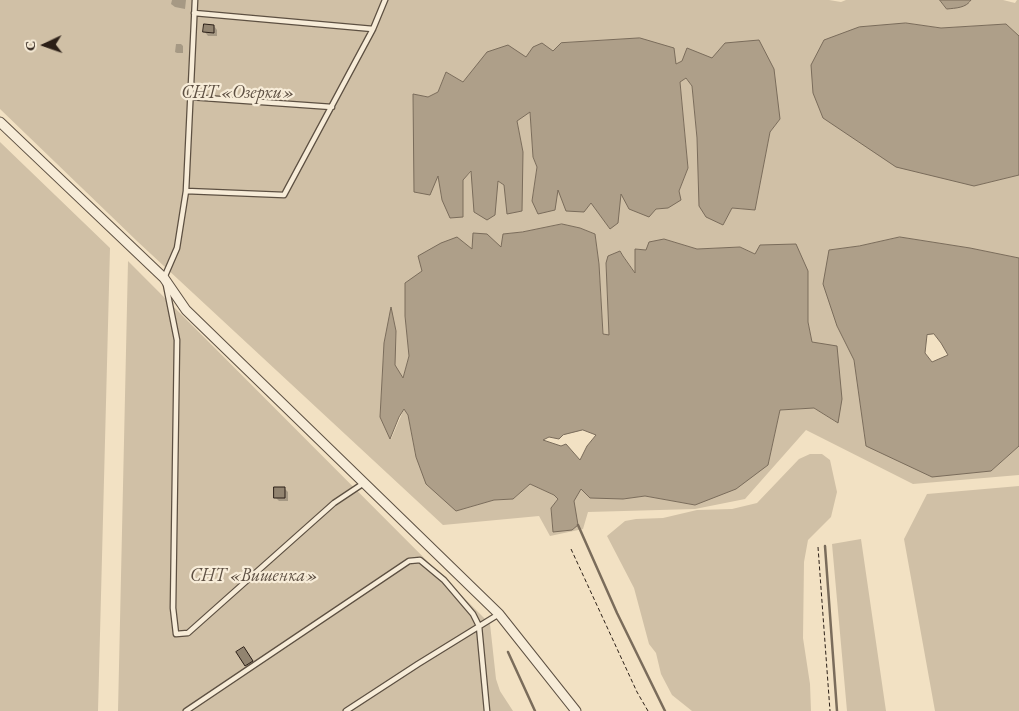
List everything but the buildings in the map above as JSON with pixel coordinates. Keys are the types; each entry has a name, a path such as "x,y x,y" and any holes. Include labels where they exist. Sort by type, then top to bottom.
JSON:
{"street":[{"path":"0,122 164,278 186,310 499,614 576,711"}],"lane":[{"path":"195,0 186,191 177,248 164,278 177,340 173,608 176,634 188,633 334,503 364,483"},
{"path":"186,191 284,195 373,29 385,0"},
{"path":"194,13 373,29"},
{"path":"190,97 332,107"},
{"path":"186,711 410,561 420,560 444,580 473,614 479,626 487,711"},
{"path":"346,711 499,614"}],"path":[{"path":"818,547 830,711"},
{"path":"571,549 637,692 648,711"}],"green space":[{"name":"СНТ «Озерки»","path":"0,0 829,0 841,2 846,0 940,0 970,3 971,0 1003,0 1015,3 1019,0 1019,36 1006,24 941,28 906,23 974,186 1019,175 1019,258 900,237 829,250 837,326 854,359 866,446 991,471 1019,446 1019,475 913,484 806,430 745,499 695,509 588,512 583,529 550,536 539,516 443,525 138,242 0,109","holes":["553,51 676,64 682,61 712,58 780,119 770,132 755,210 732,208 723,225 697,138 692,86 686,78 680,82 688,168 679,191 668,208 656,209 621,193 610,229 591,202 558,189 532,201 537,167 533,157 530,111 517,121 523,152 504,185 472,171 442,200 438,175 414,117 413,95 428,97 438,92 446,72 463,82 469,75","562,224 595,234 599,264 603,334 610,336 606,263 620,251 636,274 635,249 646,250 664,239 697,249 740,247 808,271 808,322 812,343 837,423 814,408 780,410 768,465 695,505 645,496 623,499 581,488 553,532 551,509 558,499 554,495 530,484 513,499 494,500 456,511 416,457 408,415 404,409 391,439 380,417 384,343 391,309 396,331 394,365 403,378 409,356 405,316 422,271 472,250 501,248 503,234"]},
{"path":"0,142 110,248 98,711 0,711"},
{"name":"СНТ «Вишенка»","path":"128,261 490,624 496,679 500,691 513,711 118,711"},
{"path":"810,454 822,454 830,460 837,492 831,517 808,540 804,562 803,638 810,684 811,711 692,711 672,695 661,674 656,653 649,644 634,588 607,536 625,521 663,518 697,510 732,509 757,503 799,459"},
{"path":"1019,486 1019,711 935,711 904,539 927,494"},
{"path":"861,539 886,711 847,711 832,544"}],"shaded area":[{"path":"940,0 971,0 964,6 947,9"},
{"path":"906,23 941,28 1006,24 1019,36 1019,175 974,186 896,167 823,118 813,93 811,65 824,40 859,27"},
{"path":"640,38 674,48 676,64 682,61 687,48 712,58 725,43 759,40 774,69 780,119 770,132 755,210 732,208 723,225 706,217 699,206 697,138 692,86 686,78 680,82 688,168 679,191 681,200 668,208 656,209 649,217 629,209 621,194 618,223 610,229 591,203 584,212 566,211 558,190 555,210 538,214 532,201 537,167 533,157 530,112 517,121 523,152 522,211 507,214 504,185 498,181 495,215 487,220 474,212 471,171 463,180 463,217 450,218 442,200 438,176 430,195 414,192 413,94 428,97 438,92 446,72 463,82 487,52 508,45 526,57 533,47 542,43 553,51 561,43"},
{"path":"562,224 595,234 599,264 603,334 609,335 606,263 608,256 620,251 635,273 635,249 646,250 649,242 664,239 697,249 740,247 755,254 760,245 796,244 808,271 808,322 812,342 837,346 842,399 838,423 814,408 780,410 768,465 736,489 695,505 645,496 623,499 590,498 581,489 574,501 578,525 572,530 553,532 551,508 558,499 554,495 530,484 513,499 494,500 456,511 426,484 416,457 408,415 404,409 390,439 380,417 384,343 391,307 396,331 395,365 403,378 409,356 405,316 405,283 422,271 418,256 441,243 457,237 472,249 473,233 487,234 501,247 503,234","holes":["583,430 596,435 587,446 580,460 566,444 561,446 543,440 549,437 559,439 563,435"]},
{"path":"900,237 1019,258 1019,446 991,471 932,477 866,446 854,360 837,326 823,284 829,250","holes":["934,334 948,355 932,362 925,353 927,335"]}],"waterway":[{"path":"578,525 617,613 665,711"},
{"path":"825,546 837,711"},
{"path":"508,652 535,711"}]}
